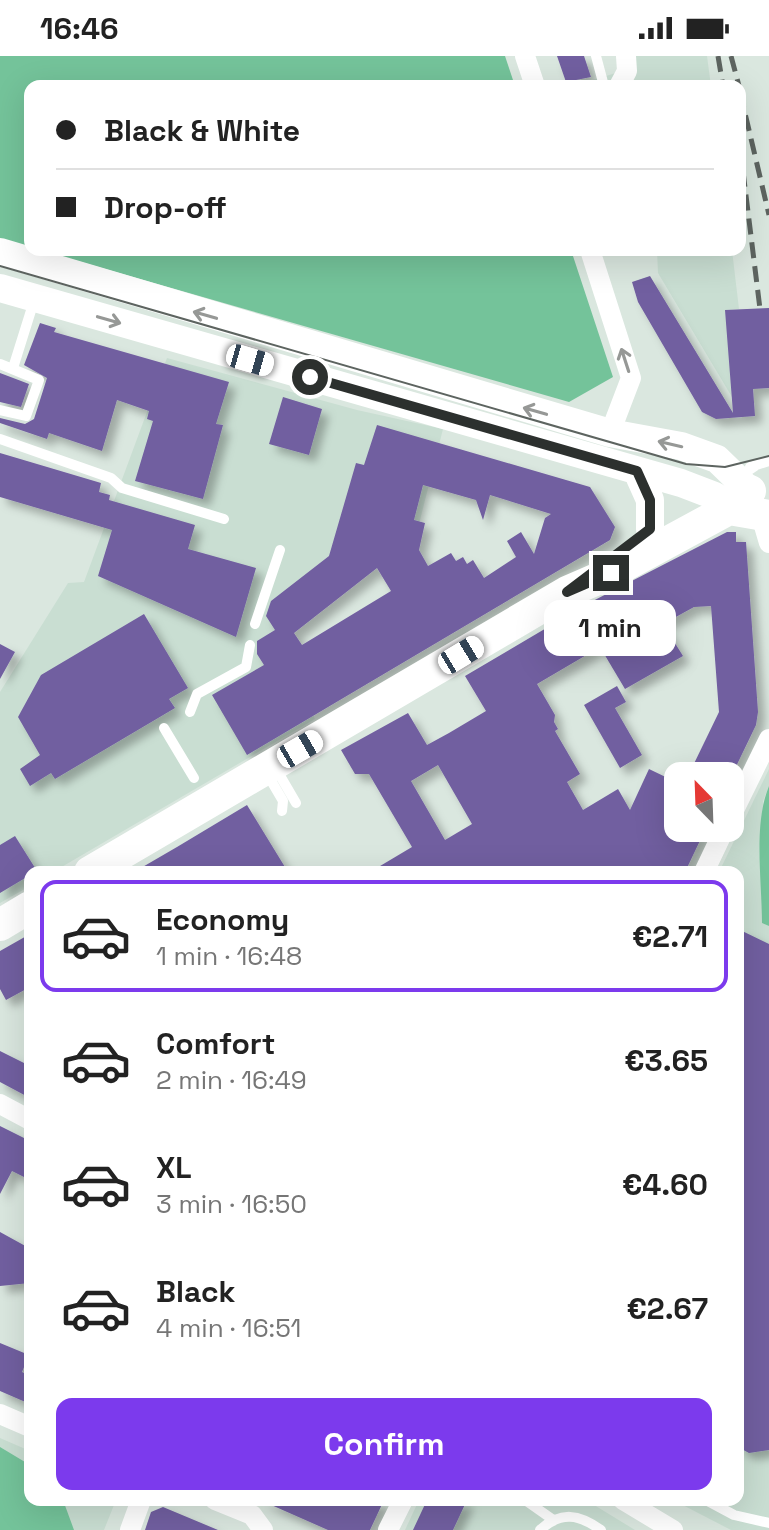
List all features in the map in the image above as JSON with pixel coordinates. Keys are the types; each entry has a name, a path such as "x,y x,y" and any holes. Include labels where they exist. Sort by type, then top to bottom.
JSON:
{"main road":[{"path":"100,866 567,592 650,529 696,502 741,495"},
{"path":"567,592 611,573 741,495"},
{"path":"0,925 24,911"}],"street":[{"path":"525,56 533,80"},
{"path":"0,252 610,433 681,446 717,459 741,495"},
{"path":"592,256 631,378 610,433"},
{"path":"0,288 637,471 741,495"},
{"path":"637,471 650,500 650,529"},
{"path":"744,790 769,739"},
{"path":"707,866 718,842"},
{"path":"0,1104 24,1117"},
{"path":"0,1414 24,1424"},
{"path":"130,1530 139,1506"},
{"path":"230,1506 252,1515 263,1530"},
{"path":"388,1530 400,1506"},
{"path":"633,1506 673,1530"}],"lane":[{"path":"596,56 602,80"},
{"path":"13,368 34,299"},
{"path":"0,364 39,380 30,411 22,417 0,410"},
{"path":"0,439 111,478 122,488 224,519"},
{"path":"741,495 769,461"},
{"path":"255,624 280,550"},
{"path":"190,712 197,694 246,667 250,645"},
{"path":"164,728 194,778"},
{"path":"269,767 296,803"},
{"path":"269,767 283,801 282,811"},
{"path":"534,1506 552,1519"},
{"path":"717,1506 734,1515 769,1523"},
{"path":"540,1530 552,1519 579,1516 601,1530"}],"shaded area":[{"path":"619,56 707,56 710,80 593,80 619,72"},
{"path":"657,256 733,256 739,309 726,310 732,397 658,273"},
{"path":"167,358 357,410 443,429 416,536 270,640 315,719 63,866 24,866 24,889 0,903 0,692 68,583 84,582"},
{"path":"769,769 769,786 763,801 762,922 769,926 769,1530 731,1530 685,1506 744,1506 744,866 722,866 734,842 744,842 744,820"},
{"path":"0,1438 24,1448 24,1506 114,1506 104,1530 0,1530"},
{"path":"416,1506 596,1506 635,1530 405,1530"}],"green space":[{"path":"0,56 505,56 513,80 24,80 24,245 0,239"},
{"path":"60,256 573,256 613,377 569,402"},
{"path":"769,786 769,926 762,923 760,853 761,818"},
{"path":"0,1447 24,1461 24,1506 65,1506 74,1530 0,1530"}],"building":[{"path":"557,56 584,56 591,77 565,80"},
{"path":"650,276 733,413 725,310 769,308 769,388 753,389 755,416 716,419 702,412 638,302 632,282"},
{"path":"40,323 56,328 54,332 229,382 216,424 223,425 203,499 135,481 153,421 147,419 149,411 117,400 102,451 49,433 47,439 0,423 0,418 25,424 34,419 47,378 24,365"},
{"path":"0,373 29,384 21,407 0,402"},
{"path":"283,397 322,409 309,455 269,444"},
{"path":"377,425 590,487 615,527 610,540 247,755 212,695 264,665 257,654 257,641 275,630 266,616 271,601 329,556 356,463 364,465","holes":["423,485 476,500 483,520 490,495 551,514 545,518 534,554 521,532 507,541 516,557 484,578 473,560 467,564 463,557 456,561 451,553 428,566 419,550 425,523 414,520","377,568 391,591 302,645 294,633"]},
{"path":"0,453 101,483 99,492 110,495 109,500 195,525 188,549 256,568 236,637 98,576 112,530 0,497"},
{"path":"727,532 736,532 736,542 746,542 758,712 756,725 738,762 695,762 719,712 711,606 694,607 663,624 683,656 625,689 600,647 537,684 555,715 554,722 558,729 555,731 580,774 567,782 583,810 618,789 630,810 649,769 664,776 664,842 699,842 688,866 380,866 412,847 369,774 355,774 341,750 408,713 427,745 486,711 465,676 587,604","holes":["438,765 472,824 445,840 411,781"]},
{"path":"144,614 188,688 169,699 175,708 55,779 51,773 30,786 20,769 40,755 18,717 41,675"},
{"path":"0,644 15,652 0,679"},
{"path":"617,686 626,702 615,708 642,755 620,768 584,705"},
{"path":"247,805 284,866 144,866"},
{"path":"15,836 34,866 24,866 24,879 0,893 0,845"},
{"path":"744,932 769,944 769,1450 749,1453 744,1450"},
{"path":"24,937 24,990 6,1000 0,989 0,951"},
{"path":"0,1051 24,1063 24,1095 0,1082"},
{"path":"0,1126 24,1138 24,1177 12,1171 0,1194"},
{"path":"0,1232 24,1245 24,1284 0,1286"},
{"path":"0,1343 24,1353 24,1401 0,1391"},
{"path":"274,1506 381,1506 370,1530 328,1530"},
{"path":"424,1506 464,1506 453,1530 413,1530"},
{"path":"163,1507 218,1530 145,1530 151,1512"}],"tram line":[{"path":"0,266 686,464 725,467 769,456"}],"railway":[{"path":"718,56 722,80"},
{"path":"731,56 737,80"},
{"path":"746,117 769,215"},
{"path":"746,196 760,309"}],"route":[{"path":"310,377 637,471 650,500 650,529 567,592 611,573"}]}
